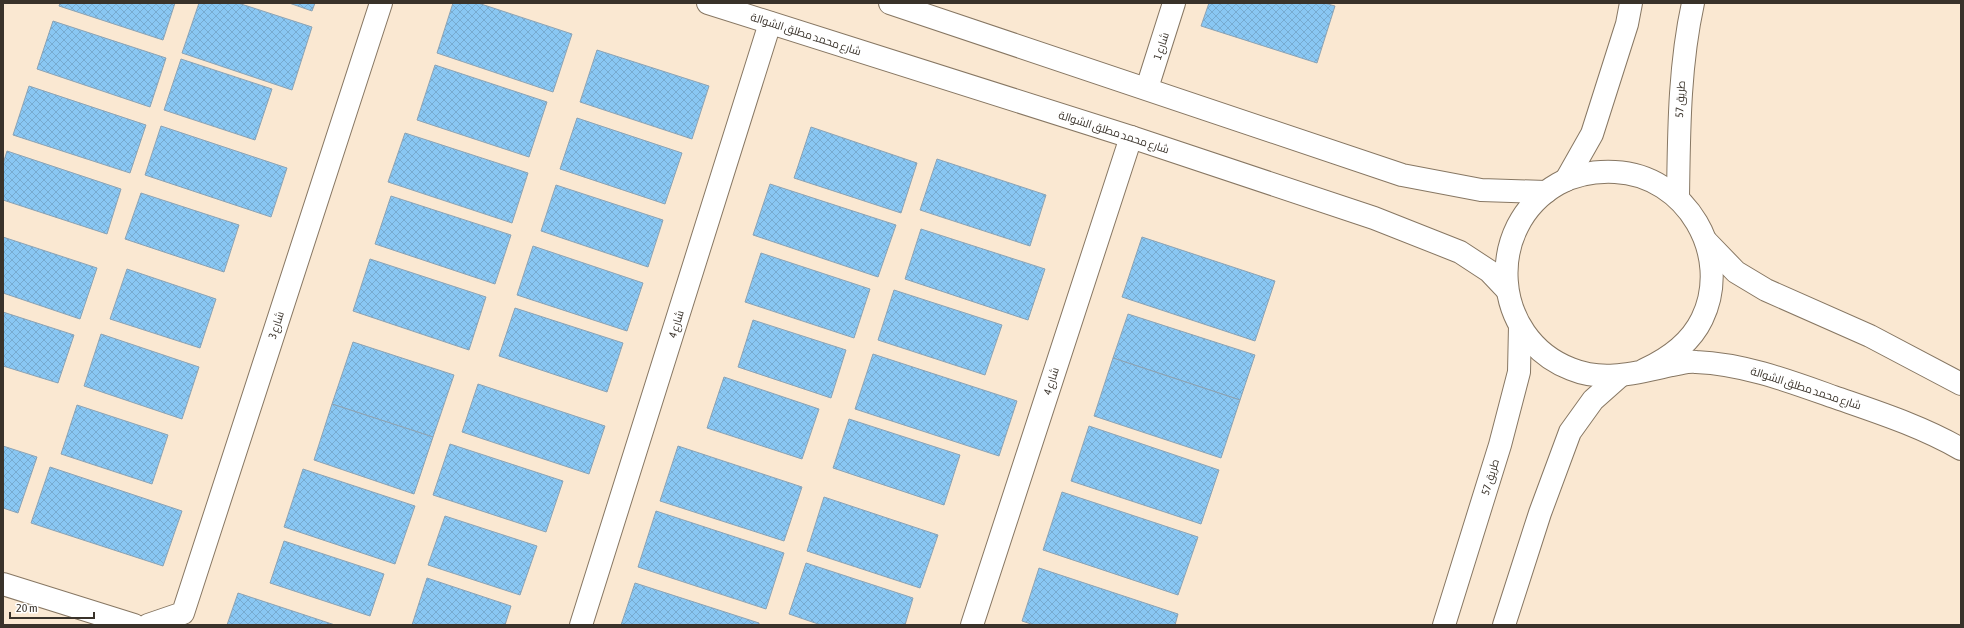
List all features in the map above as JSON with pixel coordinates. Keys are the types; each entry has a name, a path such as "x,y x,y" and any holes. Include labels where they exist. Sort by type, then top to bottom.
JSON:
{"street":[{"name":"شارع 3","path":"148,625 183,613 381,3"},
{"name":"شارع محمد مطلق الشوالة","path":"708,3 1131,137 1374,218 1460,252 1489,271 1507,290"},
{"path":"890,3 1147,88 1402,175 1481,190 1500,192 1546,192"},
{"name":"شارع 1","path":"1147,88 1174,3"},
{"path":"1566,180 1592,134 1627,24 1631,3"},
{"name":"طريق 57","path":"1678,197 1680,95 1686,37 1693,3"},
{"name":"شارع 4","path":"581,625 770,23"},
{"name":"شارع 4","path":"972,625 1131,137"},
{"path":"1707,242 1711,261 1712,281 1702,319 1691,336 1678,350 1662,362 1644,370 1620,376 1604,376 1587,374 1571,369 1556,362 1542,352 1520,326 1514,315 1507,290 1506,265 1513,236 1521,219 1532,204 1546,192 1566,180 1585,173 1605,171 1625,172 1644,177 1662,186 1678,197 1690,210 1707,242 1736,272 1766,290 1870,336 1961,384"},
{"name":"طريق 57","path":"1444,625 1500,445 1519,372 1520,326"},
{"name":"شارع محمد مطلق الشوالة","path":"1644,370 1693,361 1734,366 1787,380 1885,414 1961,449"},
{"path":"1504,625 1540,513 1570,432 1593,400 1620,376"},
{"path":"3,584 134,625"}],"building":[{"path":"60,3 175,3 163,40 59,6"},
{"path":"199,3 238,3 312,27 292,90 182,53"},
{"path":"289,3 315,3 312,11"},
{"path":"453,3 478,3 572,34 553,92 437,53"},
{"path":"1209,3 1324,3 1335,6 1317,63 1201,26"},
{"path":"53,21 166,58 150,107 37,69"},
{"path":"597,50 709,86 692,139 580,102"},
{"path":"181,59 272,89 255,140 164,110"},
{"path":"435,65 547,102 529,157 417,120"},
{"path":"29,86 146,125 130,173 13,135"},
{"path":"577,118 682,153 665,204 560,169"},
{"path":"161,126 287,168 271,217 145,175"},
{"path":"811,127 917,163 901,213 794,178"},
{"path":"405,133 528,173 512,223 388,182"},
{"path":"7,151 121,189 107,234 3,200 3,164"},
{"path":"937,159 1046,195 1030,246 920,210"},
{"path":"770,184 896,225 878,277 753,235"},
{"path":"556,185 663,220 648,267 541,231"},
{"path":"141,193 239,225 224,272 125,239"},
{"path":"391,196 511,235 495,284 375,244"},
{"path":"921,229 1045,269 1028,320 905,279"},
{"path":"3,237 97,268 80,319 3,293"},
{"path":"1142,237 1275,281 1255,341 1122,297"},
{"path":"533,246 643,283 627,331 517,295"},
{"path":"761,253 870,289 854,338 745,302"},
{"path":"370,259 486,297 469,350 353,311"},
{"path":"127,269 216,299 200,348 110,319"},
{"path":"894,290 1002,325 985,375 878,340"},
{"path":"515,308 623,343 607,392 499,356"},
{"path":"3,312 74,335 58,383 3,366"},
{"path":"1128,314 1255,355 1240,400 1113,358"},
{"path":"753,320 846,350 831,398 738,367"},
{"path":"101,334 199,367 182,419 84,386"},
{"path":"353,342 454,375 433,437 332,404"},
{"path":"873,354 1017,401 999,456 855,409"},
{"path":"1113,358 1240,400 1221,458 1094,416"},
{"path":"724,377 819,409 802,459 707,428"},
{"path":"478,384 605,426 589,474 462,432"},
{"path":"332,404 433,437 414,494 314,460"},
{"path":"77,405 168,435 152,484 61,454"},
{"path":"849,419 960,455 944,505 833,468"},
{"path":"1089,426 1219,470 1201,524 1071,481"},
{"path":"450,444 563,481 546,532 433,495"},
{"path":"3,446 37,457 18,513 3,508"},
{"path":"678,446 802,487 784,541 660,501"},
{"path":"50,467 182,511 163,566 31,523"},
{"path":"303,469 415,506 395,564 284,527"},
{"path":"1062,492 1198,537 1178,595 1043,550"},
{"path":"824,497 938,535 920,588 807,551"},
{"path":"656,511 784,553 766,609 638,567"},
{"path":"445,516 537,546 520,595 428,565"},
{"path":"284,541 384,574 370,616 270,583"},
{"path":"806,563 913,598 905,625 821,625 789,614"},
{"path":"1039,568 1178,614 1175,625 1034,625 1022,621"},
{"path":"427,578 511,606 505,625 412,625"},
{"path":"635,583 759,623 759,625 621,625"},
{"path":"238,593 335,625 227,625"}]}
